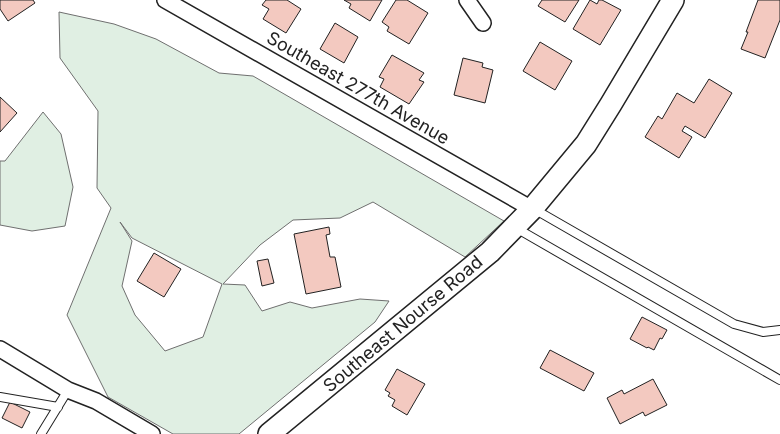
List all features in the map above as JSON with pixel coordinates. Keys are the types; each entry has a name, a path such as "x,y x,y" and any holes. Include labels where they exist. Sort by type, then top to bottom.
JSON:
{"street":[{"name":"Southeast 277th Avenue","path":"165,0 532,208"},
{"path":"466,0 483,23"},
{"name":"Southeast Nourse Road","path":"269,434 490,252 532,208 586,144 673,0"},
{"path":"0,349 68,390 96,402 152,434"}],"lane":[{"path":"532,208 734,324 764,332 780,330"},
{"path":"514,227 780,380"},
{"path":"41,434 68,390"},
{"path":"0,397 58,407"}],"green space":[{"path":"59,12 114,24 156,39 219,73 253,76 504,221 465,257 373,202 340,218 293,220 260,245 223,284 245,285 262,311 290,302 312,308 360,299 389,301 375,322 239,434 173,434 108,397 67,315 111,208 97,188 98,111 60,58","holes":["120,222 132,238 222,284 203,337 165,351 135,315 122,286 132,241"]},
{"path":"43,112 61,134 73,187 65,226 32,231 0,225 0,161 5,161"}],"building":[{"path":"0,0 33,0 35,3 8,21 0,9"},
{"path":"266,0 287,0 301,9 286,33 263,19 269,9 262,5"},
{"path":"344,0 382,0 370,21 349,8 351,4"},
{"path":"396,0 407,0 428,13 409,44 387,31 389,27 382,22"},
{"path":"542,0 579,0 565,22 538,6"},
{"path":"590,0 597,4 599,0 602,0 621,10 600,45 573,29"},
{"path":"758,0 780,0 780,20 765,58 741,49"},
{"path":"335,23 358,37 344,63 320,49"},
{"path":"540,42 572,61 555,90 523,71"},
{"path":"392,55 424,73 419,80 424,82 409,104 380,87 384,79 379,77"},
{"path":"463,58 483,63 482,67 493,70 485,103 454,95"},
{"path":"709,79 732,93 705,138 685,126 682,131 692,137 679,158 645,137 658,116 662,119 677,93 694,103"},
{"path":"0,97 17,113 0,132"},
{"path":"329,227 330,234 326,235 330,257 335,257 341,287 306,294 294,234"},
{"path":"154,253 181,269 164,297 137,281"},
{"path":"268,259 274,283 262,286 257,261"},
{"path":"642,317 667,330 662,339 660,338 654,350 630,339"},
{"path":"550,350 594,373 584,391 540,368"},
{"path":"397,369 425,384 407,415 392,406 395,400 388,396 390,393 385,390"},
{"path":"653,379 667,405 645,416 643,412 620,424 607,398 622,390 624,394"},
{"path":"10,402 30,412 22,428 2,418"}]}
